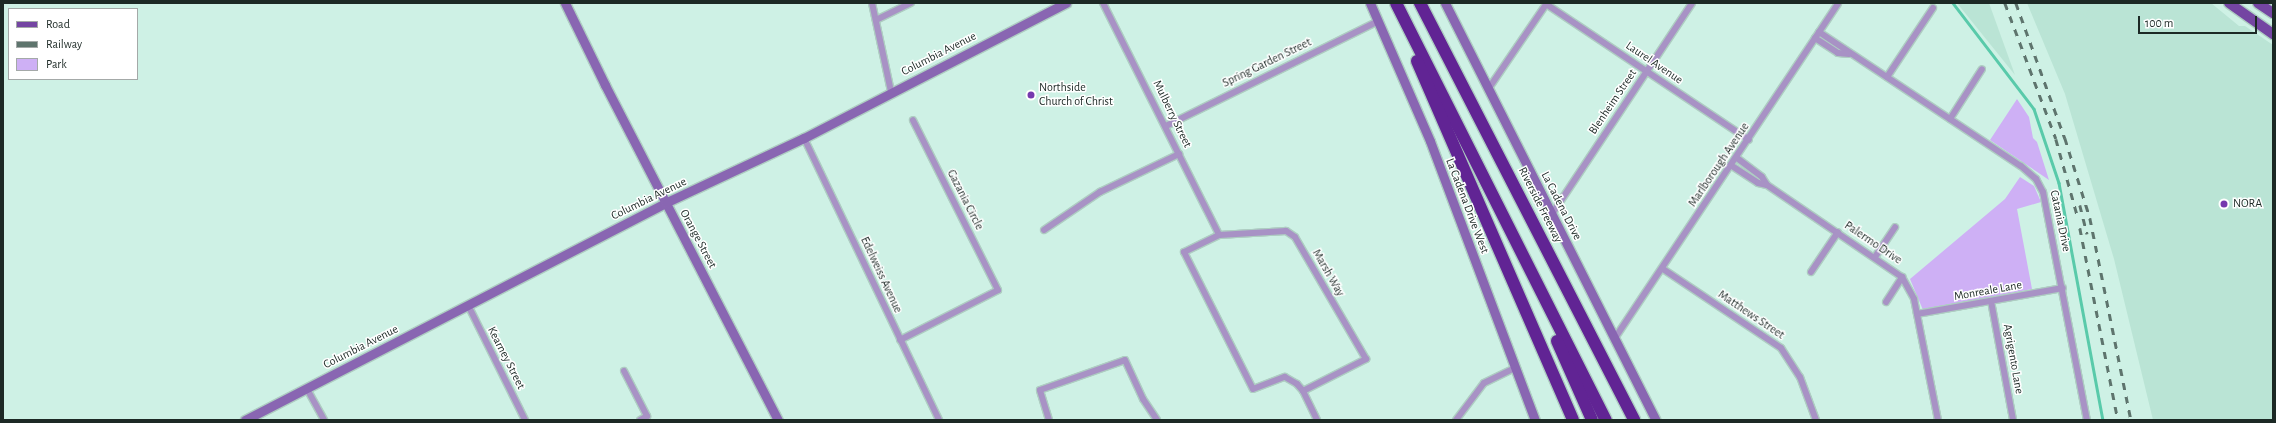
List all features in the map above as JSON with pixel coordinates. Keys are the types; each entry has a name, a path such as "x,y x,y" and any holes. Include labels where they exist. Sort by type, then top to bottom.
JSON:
{"highway":[{"path":"1393,3 1496,248 1573,420"},
{"path":"1396,3 1510,234 1606,420"},
{"name":"Riverside Freeway","path":"1420,3 1634,420"},
{"path":"1430,3 1442,44"},
{"path":"1510,234 1592,420"}],"main road":[{"name":"Orange Street","path":"565,3 665,203 778,420"},
{"name":"Columbia Avenue","path":"245,420 665,203 804,138 1066,3"},
{"name":"La Cadena Drive West","path":"1370,3 1430,141 1534,420"},
{"name":"La Cadena Drive","path":"1445,3 1656,420"},
{"path":"2229,3 2273,34"},
{"path":"2258,3 2273,13"}],"street":[{"path":"872,3 891,92"},
{"path":"876,20 911,3"},
{"name":"Mulberry Street","path":"1103,3 1166,126 1219,235"},
{"name":"Blenheim Street","path":"1552,214 1692,3"},
{"name":"Marlborough Avenue","path":"1614,338 1732,166 1838,3"},
{"path":"1489,88 1546,4"},
{"name":"Laurel Avenue","path":"1546,4 1749,140"},
{"path":"1887,77 1933,8"},
{"name":"Spring Garden Street","path":"1166,126 1378,20"},
{"name":"Catania Drive","path":"1819,32 1849,54 1950,118 2021,166 2036,179 2043,192 2063,288 2087,420"},
{"name":"Catania Drive","path":"1815,38 1838,53 1849,54"},
{"path":"1950,118 1982,69"},
{"name":"Gazania Circle","path":"900,340 998,290 912,120"},
{"name":"Edelweiss Avenue","path":"804,138 939,420"},
{"path":"1044,230 1100,192 1179,154"},
{"name":"Palermo Drive","path":"1737,158 1762,177 1767,184 1902,277 1912,293 1938,420"},
{"name":"Palermo Drive","path":"1732,166 1758,183 1767,184"},
{"path":"1875,257 1895,227"},
{"name":"Marsh Way","path":"1286,231 1295,237 1366,359 1303,391 1296,384 1285,377 1253,389 1184,252 1219,235 1286,231"},
{"path":"1811,272 1838,232"},
{"name":"Matthews Street","path":"1663,268 1782,348 1800,377 1816,420"},
{"path":"1886,302 1902,277"},
{"name":"Monreale Lane","path":"1917,314 2063,288"},
{"name":"Agrigento Lane","path":"1991,301 2013,420"},
{"name":"Kearney Street","path":"468,305 525,420"},
{"path":"1049,420 1040,390 1125,360 1143,399 1157,420"},
{"path":"1456,420 1484,383 1515,368"},
{"path":"624,371 647,416 640,420"},
{"path":"307,389 324,420"},
{"path":"1303,391 1317,420"}],"shaded area":[{"path":"1957,3 1989,3 2015,75"},
{"path":"2027,3 2211,3 2239,26 2245,26 2273,45 2273,420 2153,420 2114,259 2065,94"}],"green space":[{"path":"2017,99 2029,117 2033,138 2037,142 2049,180 1990,140"},
{"path":"2020,177 2034,186 2041,202 2017,209 2032,289 1923,310 1910,279 2005,199"}],"waterway":[{"path":"1953,3 2034,109 2059,183 2103,420"}],"railway":[{"path":"2005,3 2056,139 2077,214"},
{"path":"2016,3 2065,138 2090,218 2131,420"},
{"path":"2080,205 2087,234"},
{"path":"2080,228 2118,420"}],"place":[{"name":"Northside Church of Christ","path":"1031,95"},
{"name":"NORA","path":"2224,204"}]}
